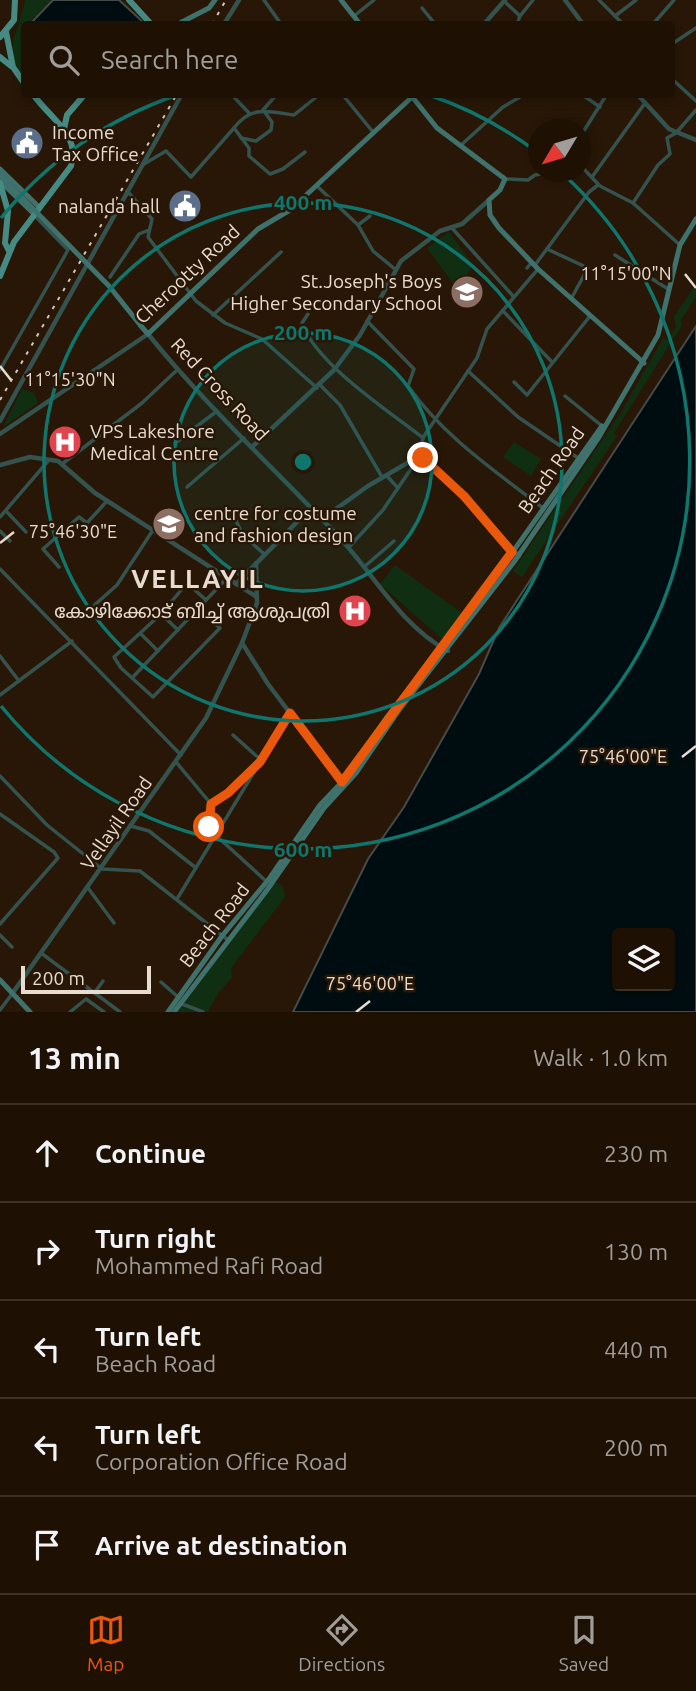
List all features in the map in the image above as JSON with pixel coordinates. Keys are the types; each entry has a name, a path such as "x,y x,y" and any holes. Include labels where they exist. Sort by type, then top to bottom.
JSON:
{"main road":[{"path":"15,0 14,20 3,35 13,67 21,79"},
{"path":"129,0 148,21"},
{"path":"184,21 209,8 215,0"},
{"path":"341,0 358,21"},
{"path":"0,57 13,67"},
{"path":"0,276 9,251 39,206 71,166 75,154 73,141 36,98"},
{"path":"64,129 66,117 81,98"},
{"name":"Cherootty Road","path":"148,334 258,229 290,210 375,134 409,98"},
{"path":"414,98 438,128 505,179 500,190 489,200 490,215 535,266 644,363"},
{"path":"48,114 60,114 74,106"},
{"path":"0,169 39,206"},
{"name":"Red Cross Road","path":"0,176 109,286 148,334"},
{"path":"0,182 34,214"},
{"path":"0,182 8,211 3,229 9,251"},
{"name":"Beach Road","path":"225,938 281,871 324,808 356,773 399,710 519,556 644,363 658,335 680,245 696,219"},
{"name":"Beach Road","path":"174,1012 320,805 342,782 391,712 446,649 578,458 609,418"},
{"path":"0,980 30,1012"},
{"name":"Beach Road","path":"168,1012 181,1001"}],"street":[{"path":"226,21 239,0"},
{"path":"264,0 279,21"},
{"path":"354,16 374,0"},
{"path":"518,21 533,0"},
{"path":"565,0 581,21"},
{"path":"598,0 620,21"},
{"path":"615,16 636,0"},
{"path":"656,21 674,0"},
{"path":"487,21 505,1 520,16"},
{"path":"422,8 433,21"},
{"path":"675,42 696,29"},
{"path":"675,83 696,102"},
{"path":"0,421 180,98"},
{"path":"235,98 249,113"},
{"path":"263,110 273,98"},
{"path":"142,166 166,151 191,177 249,113 263,110 292,116 315,98"},
{"path":"345,98 375,134"},
{"path":"460,146 503,107 519,98"},
{"path":"587,98 600,107"},
{"path":"591,120 605,98"},
{"path":"641,98 669,129 696,140"},
{"path":"645,103 592,177 598,184 633,203 680,245"},
{"path":"241,138 256,141 271,130 272,122 263,110"},
{"path":"633,203 658,165 670,154 667,138 676,133 696,110"},
{"path":"234,128 249,148 249,156 270,174 283,169 305,152"},
{"path":"505,179 528,180"},
{"path":"349,547 383,510 418,459 423,438 477,358 487,329 589,192 598,184"},
{"path":"317,186 358,225 373,251 396,270"},
{"path":"127,191 152,219 148,237 176,270 190,295 213,315 262,339 340,405 384,476 398,488"},
{"path":"252,447 335,368 367,321 401,261 440,231 462,224 489,200"},
{"path":"0,370 68,250 34,214"},
{"path":"358,225 370,216"},
{"path":"451,227 514,296"},
{"path":"110,277 139,234 149,230"},
{"path":"547,249 588,268 571,299"},
{"path":"213,315 281,253"},
{"path":"615,255 668,289"},
{"path":"527,268 535,266"},
{"path":"503,311 552,362"},
{"path":"308,314 302,323 305,333 335,368 423,438"},
{"path":"514,382 527,395 590,316"},
{"path":"367,321 414,369 408,386 436,422 543,508"},
{"name":"Red Cross Road","path":"148,334 177,370 349,547 391,601 446,649"},
{"name":"Cherootty Road","path":"0,434 148,334"},
{"path":"62,464 142,403 177,370"},
{"path":"468,371 517,417 578,458"},
{"path":"565,396 602,426"},
{"path":"175,443 217,411"},
{"path":"187,487 244,439"},
{"path":"0,465 30,457 62,464 107,501 257,597"},
{"path":"300,519 329,514 384,476 418,459"},
{"path":"418,459 464,496 512,552 519,556"},
{"path":"0,517 49,460"},
{"path":"59,567 43,549 79,517 87,523 107,501"},
{"path":"236,584 300,519 306,503"},
{"path":"6,511 26,532"},
{"path":"233,515 243,535 264,554"},
{"path":"0,530 10,541"},
{"path":"89,610 117,584 153,530"},
{"path":"364,567 394,541"},
{"name":"Vellayil Road","path":"0,1010 206,718 242,643 257,597 256,563"},
{"path":"0,569 181,755"},
{"path":"132,678 227,578"},
{"path":"199,608 220,628 153,697 114,657 161,614 187,583 206,600"},
{"path":"161,614 178,630"},
{"path":"141,634 158,651"},
{"path":"0,695 72,641"},
{"path":"242,643 342,782"},
{"path":"0,656 19,681"},
{"path":"177,899 290,713"},
{"path":"233,735 261,761"},
{"path":"211,804 228,793 261,761"},
{"path":"176,762 211,804 209,827 267,882"},
{"path":"0,776 47,825 102,869 140,871 225,938"},
{"path":"0,814 58,858 0,924"},
{"path":"131,826 149,831 196,869"},
{"path":"88,888 114,923"},
{"path":"0,935 12,947"},
{"path":"41,953 120,1012"},
{"path":"95,992 103,981"},
{"path":"161,982 181,1001 203,1012"},
{"path":"70,1012 86,999 104,1012"}],"green space":[{"path":"25,0 51,0 31,21 21,21 21,73 13,48"},
{"path":"449,232 473,265 458,290 427,248"},
{"path":"696,284 696,297 681,320 682,325 614,433 617,436 522,577 513,571 620,414 663,338 668,340 676,327 674,317"},
{"path":"22,389 34,393 38,403 3,427"},
{"path":"514,442 541,459 531,476 503,457"},
{"path":"395,565 462,613 442,639 380,584"},
{"path":"273,881 283,886 285,897 231,968 232,978 218,993 208,1012 174,1012"}],"shaded area":[{"path":"53,0 119,0 142,21 33,21"},
{"path":"696,326 696,1012 293,1012 368,859 404,807 479,674 499,628"}],"railway":[{"path":"214,21 226,0"},
{"path":"0,400 175,98"}],"place":[{"name":"Income Tax Office","path":"27,143"},
{"name":"nalanda hall","path":"185,206"},
{"name":"St.Joseph's Boys Higher Secondary School","path":"467,292"},
{"name":"VPS Lakeshore Medical Centre","path":"65,442"},
{"name":"centre for costume and fashion design","path":"169,524"},
{"name":"കോഴിക്കോട് ബീച്ച് ആശുപത്രി","path":"355,611"}],"district":[{"name":"VELLAYIL","path":"198,578"}],"route":[{"path":"209,827 208,813 211,804 225,796 260,762 290,713 342,782 387,717 443,648 512,552 464,496 423,458"}]}
